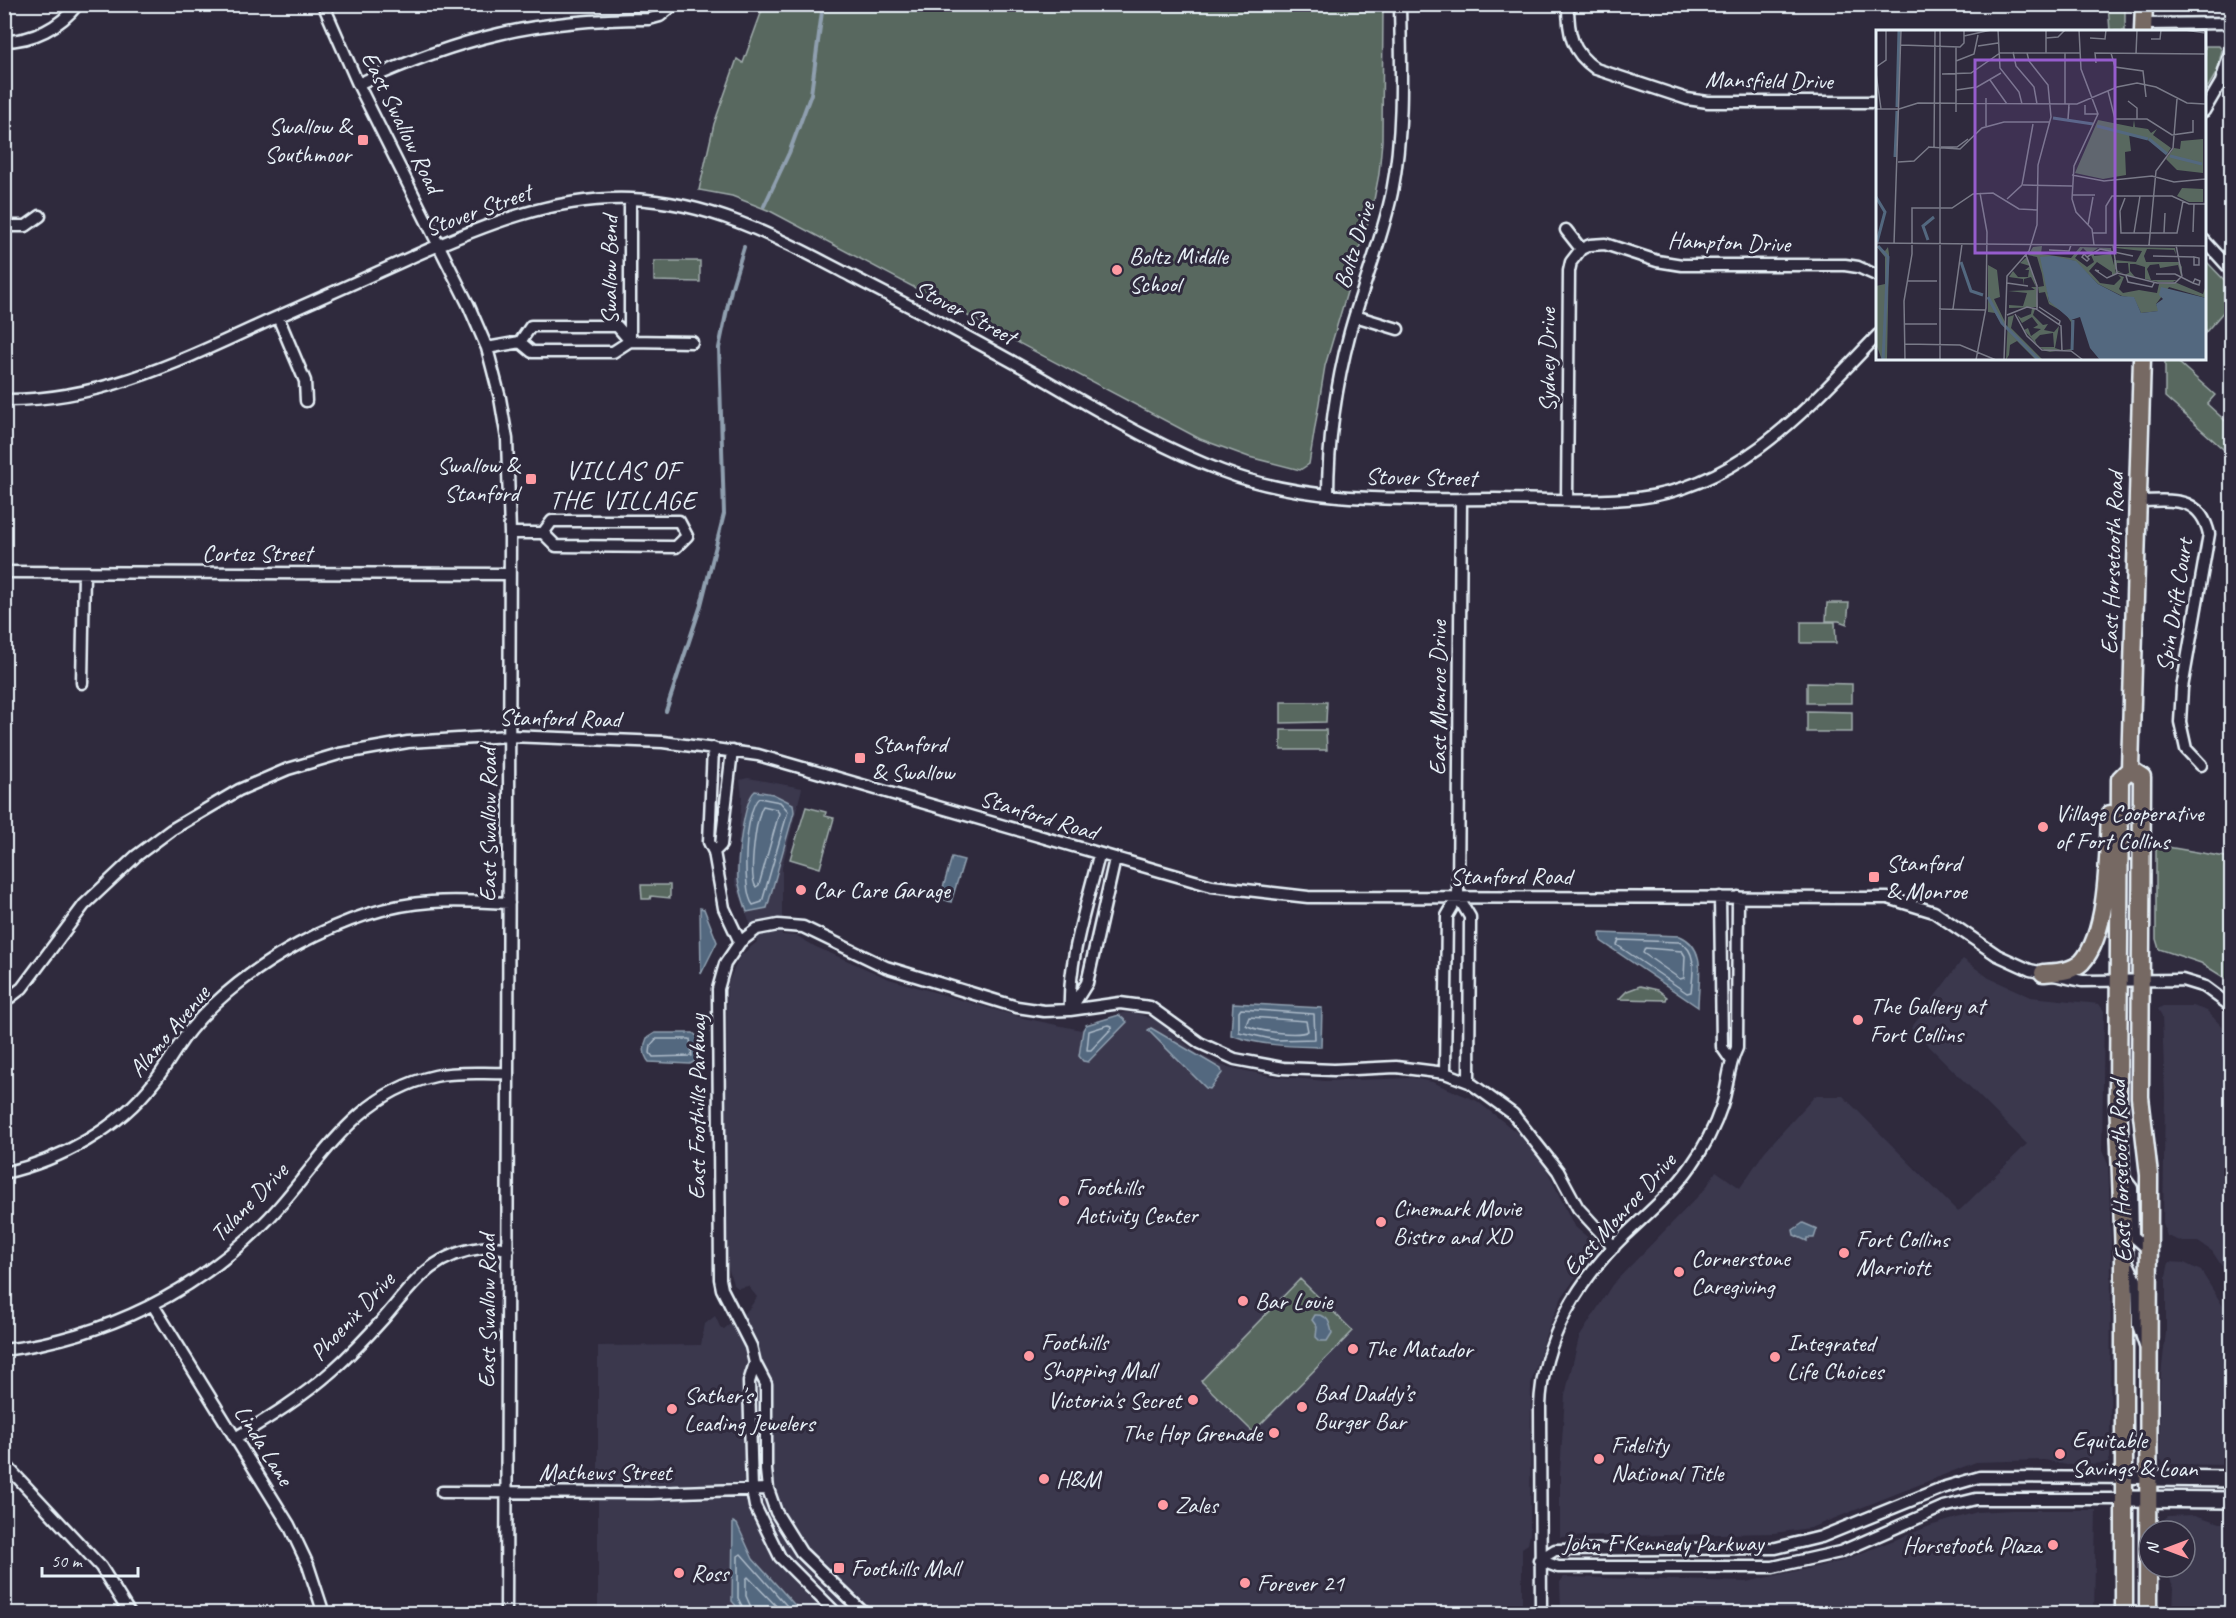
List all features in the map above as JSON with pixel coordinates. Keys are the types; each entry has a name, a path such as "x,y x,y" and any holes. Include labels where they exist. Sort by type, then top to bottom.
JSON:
{"main road":[{"path":"2143,28 2144,4"},
{"name":"East Horsetooth Road","path":"2124,1614 2124,1254 2118,1099 2125,775 2138,501 2142,360"},
{"path":"2043,973 2073,969 2081,963 2090,950 2105,893 2111,790 2125,775"},
{"name":"East Horsetooth Road","path":"2125,775 2142,777 2140,1097 2149,1175 2148,1614"}],"street":[{"path":"4,41 26,39 50,29 63,20 78,4"},
{"name":"East Swallow Road","path":"323,4 358,84 439,245 487,348 500,398 507,439 510,533 506,1614"},
{"path":"358,84 401,64 477,37 556,22 649,19 660,16 675,4"},
{"name":"Boltz Drive","path":"1328,495 1332,424 1341,372 1355,316 1381,235 1397,155 1401,82 1400,4"},
{"name":"Mansfield Drive","path":"1568,4 1568,30 1571,43 1585,62 1596,69 1688,99 1708,102 1876,102"},
{"path":"2143,28 2232,23"},
{"path":"2206,109 2221,82 2232,46"},
{"name":"Stover Street","path":"4,400 63,397 133,380 439,245 531,211 565,204 630,199 698,208 748,224 965,335 1089,405 1192,459 1260,483 1328,495 1606,500 1666,493 1726,470 1760,450 1876,338"},
{"name":"Swallow Bend","path":"630,199 630,341"},
{"path":"4,226 26,226 40,216"},
{"path":"1566,230 1581,249"},
{"path":"2206,241 2232,271"},
{"name":"Hampton Drive","path":"1581,249 1590,245 1605,244 1657,261 1682,265 1845,265 1858,267 1876,275"},
{"name":"Sydney Drive","path":"1567,500 1569,271 1571,262 1581,249"},
{"path":"1355,316 1398,329"},
{"path":"278,317 305,381 306,401"},
{"name":"Swallow Bend","path":"487,348 520,342 531,326 617,326 630,341"},
{"name":"Swallow Bend","path":"520,342 532,352 613,352 630,341 692,342"},
{"name":"East Monroe Drive","path":"1445,1073 1447,916 1458,897 1461,499"},
{"name":"Spin Drift Court","path":"2138,501 2176,501 2192,506 2206,522 2209,534 2182,688 2180,723 2186,749 2201,765"},
{"path":"510,533 543,533 556,546 676,547 687,536 679,521 552,521 543,533"},
{"name":"Cortez Street","path":"4,572 509,574"},
{"path":"81,683 84,573"},
{"name":"Stanford Road","path":"4,1002 22,988 62,932 109,880 162,836 208,806 263,779 339,754 408,742 509,736 663,742 732,751 822,771 1100,855 1212,886 1279,894 1308,897 1869,896 1904,902 1934,912 1997,954 2043,973 2082,981 2194,982 2217,994 2232,1007"},
{"path":"713,748 709,842 714,852 724,908 740,942 757,928 778,925 803,927 886,967 938,985 1017,1007 1044,1011 1120,1003 1150,1007 1220,1053 1283,1068 1334,1070 1396,1067 1445,1073 1469,1082 1513,1114 1558,1171 1578,1208 1614,1247"},
{"path":"714,852 721,845 732,751"},
{"path":"1070,1010 1069,988 1079,935 1100,855"},
{"path":"1070,1010 1087,983 1115,859"},
{"name":"East Monroe Drive","path":"1458,897 1470,916 1469,1082"},
{"path":"1720,897 1722,1047 1731,1060"},
{"name":"East Monroe Drive","path":"1541,1614 1540,1407 1543,1376 1567,1307 1581,1285 1614,1247 1673,1189 1701,1151 1722,1104 1731,1060 1737,1048 1738,897"},
{"name":"Alamo Avenue","path":"4,1173 50,1159 76,1146 120,1116 154,1083 191,1029 211,1008 264,965 296,946 344,924 410,905 430,902 509,903"},
{"name":"East Foothills Parkway","path":"740,942 725,964 718,989 718,1267 722,1289 752,1346 756,1363 766,1384 768,1489 781,1522 801,1552 865,1614"},
{"name":"Tulane Drive","path":"4,1350 55,1341 93,1330 153,1305 186,1286 243,1243 298,1185 332,1140 371,1105 399,1089 437,1076 508,1073"},
{"path":"2122,1175 2132,1188 2133,1236 2149,1250"},
{"name":"Phoenix Drive","path":"235,1438 299,1398 332,1371 362,1342 413,1282 427,1269 444,1259 472,1249 503,1248 508,1250"},
{"path":"2124,1254 2137,1282 2138,1325 2148,1355"},
{"name":"Linda Lane","path":"153,1305 289,1525 308,1565 324,1614"},
{"path":"756,1363 749,1382 752,1490 756,1506 780,1557 837,1614"},
{"path":"4,1463 101,1567 130,1614"},
{"name":"John F Kennedy Parkway","path":"1539,1560 1555,1550 1776,1548 1839,1531 1942,1488 1972,1479 1994,1476 2232,1479"},
{"name":"Mathews Street","path":"442,1492 768,1489"},
{"name":"John F Kennedy Parkway","path":"1539,1560 1558,1567 1773,1567 1839,1552 1943,1507 1995,1497 2232,1500"}],"shaded area":[{"name":"Foothills Shopping Mall","path":"748,778 802,788 782,867 782,935 797,936 816,947 889,979 1023,1018 1081,1030 1085,1025 1123,1013 1135,1013 1156,1020 1198,1054 1223,1066 1270,1076 1325,1081 1413,1078 1432,1082 1477,1101 1525,1139 1546,1168 1574,1226 1592,1241 1595,1250 1562,1297 1546,1334 1531,1384 1530,1533 1528,1544 1522,1548 1522,1613 598,1613 598,1346 701,1345 705,1324 715,1316 721,1329 724,1329 749,1309 757,1297 748,1286 738,1288 733,1284 728,1267 725,1239 727,985 740,956 757,942 735,882 742,797 740,780"},
{"path":"1963,959 1989,978 2031,997 2099,1004 2104,1011 2102,1151 2108,1164 2111,1236 2110,1458 2108,1463 2066,1465 2045,1460 1976,1462 1810,1528 1774,1533 1560,1537 1560,1473 1565,1395 1579,1338 1612,1285 1706,1188 1716,1171 1740,1188 1765,1151 1815,1096 1843,1096 1958,1212 2027,1144 1911,1028"},
{"path":"2163,1006 2193,1006 2207,1011 2231,1036 2231,1280 2212,1251 2198,1242 2183,1242 2167,1236 2163,1223 2165,1096 2162,1016 2158,1009"},
{"path":"2169,1262 2184,1263 2201,1271 2231,1319 2231,1465 2165,1464 2160,1459 2160,1384 2166,1332 2166,1277"},
{"path":"2096,1510 2094,1613 1561,1612 1560,1582 1564,1577 1746,1582 1839,1562 1930,1526 1977,1512"},
{"path":"2195,1515 2219,1523 2231,1523 2231,1613 2173,1613 2174,1588 2170,1579 2197,1579 2197,1519 2164,1519 2168,1516"}],"green space":[{"name":"Boltz Middle School","path":"764,5 1383,5 1382,141 1379,174 1373,205 1325,366 1309,464 1300,470 1249,457 1200,439 770,211 732,196 699,190 714,124 737,59 743,63"},
{"path":"2108,5 2125,5 2125,30 2110,30"},
{"path":"2206,46 2219,46 2222,50 2217,72 2206,90"},
{"path":"654,261 700,261 700,282 654,281"},
{"path":"2206,261 2232,288 2231,303 2206,332"},
{"path":"2165,360 2180,360 2178,362 2215,395 2207,404 2231,426 2231,456 2165,397"},
{"path":"1827,603 1849,603 1847,624 1839,621 1826,621"},
{"path":"1801,622 1835,622 1836,643 1801,643"},
{"path":"1807,683 1852,684 1852,703 1807,703"},
{"path":"1281,702 1327,702 1326,722 1281,723"},
{"path":"1807,711 1852,712 1852,732 1807,732"},
{"path":"1281,730 1326,730 1327,750 1281,750"},
{"path":"806,807 826,812 825,816 834,818 820,868 790,859"},
{"path":"2156,845 2231,858 2231,982 2201,963 2159,949 2156,939"},
{"path":"641,885 670,885 670,898 651,896 650,899 642,899"},
{"path":"1640,986 1658,990 1667,997 1666,1000 1619,999 1627,991"},
{"path":"1300,1279 1353,1331 1253,1432 1201,1381"}],"water":[{"path":"755,791 773,794 793,804 794,812 767,908 747,912 738,880 739,860 744,819"},
{"path":"952,857 964,860 951,902 940,898"},
{"path":"700,908 704,909 717,942 701,974"},
{"path":"1600,933 1680,936 1689,941 1695,948 1700,966 1698,1007 1601,941"},
{"path":"1233,1003 1322,1008 1321,1047 1264,1043 1231,1035"},
{"path":"1119,1015 1127,1022 1088,1062 1083,1061 1079,1056 1083,1030 1086,1025"},
{"path":"1151,1028 1221,1069 1222,1073 1210,1089 1206,1088 1148,1030"},
{"path":"655,1033 693,1033 698,1037 697,1060 690,1064 649,1062 644,1051 645,1045 647,1038"},
{"path":"1803,1223 1817,1229 1814,1238 1807,1238 1807,1241 1794,1235 1793,1230"},
{"path":"1315,1315 1323,1316 1329,1323 1332,1333 1327,1341 1320,1341 1316,1337 1317,1327 1312,1320"},
{"path":"733,1522 737,1524 753,1559 802,1613 742,1613 732,1601"}],"waterway":[{"path":"764,206 789,153 811,94 823,4"},
{"path":"666,711 701,605 724,514 719,348 731,290 744,247"}],"place":[{"name":"Swallow & Southmoor","path":"363,140"},
{"name":"Boltz Middle School","path":"1117,270"},
{"name":"Swallow & Stanford","path":"531,479"},
{"name":"Stanford & Swallow","path":"860,758"},
{"name":"Village Cooperative of Fort Collins","path":"2043,827"},
{"name":"Stanford & Monroe","path":"1874,877"},
{"name":"Car Care Garage","path":"801,890"},
{"name":"The Gallery at Fort Collins","path":"1858,1020"},
{"name":"Foothills Activity Center","path":"1064,1201"},
{"name":"Cinemark Movie Bistro and XD","path":"1381,1222"},
{"name":"Fort Collins Marriott","path":"1844,1253"},
{"name":"Cornerstone Caregiving","path":"1679,1272"},
{"name":"Bar Louie","path":"1243,1301"},
{"name":"The Matador","path":"1353,1349"},
{"name":"Foothills Shopping Mall","path":"1029,1356"},
{"name":"Integrated Life Choices","path":"1775,1357"},
{"name":"Victoria's Secret","path":"1193,1400"},
{"name":"Bad Daddy’s Burger Bar","path":"1302,1407"},
{"name":"Sather's Leading Jewelers","path":"672,1409"},
{"name":"The Hop Grenade","path":"1274,1433"},
{"name":"Equitable Savings & Loan","path":"2060,1454"},
{"name":"Fidelity National Title","path":"1599,1459"},
{"name":"H&M","path":"1044,1479"},
{"name":"Zales","path":"1163,1505"},
{"name":"Horsetooth Plaza","path":"2053,1545"},
{"name":"Foothills Mall","path":"839,1568"},
{"name":"Ross","path":"679,1573"},
{"name":"Forever 21","path":"1245,1583"}],"district":[{"name":"VILLAS OF THE VILLAGE","path":"623,485"}]}
